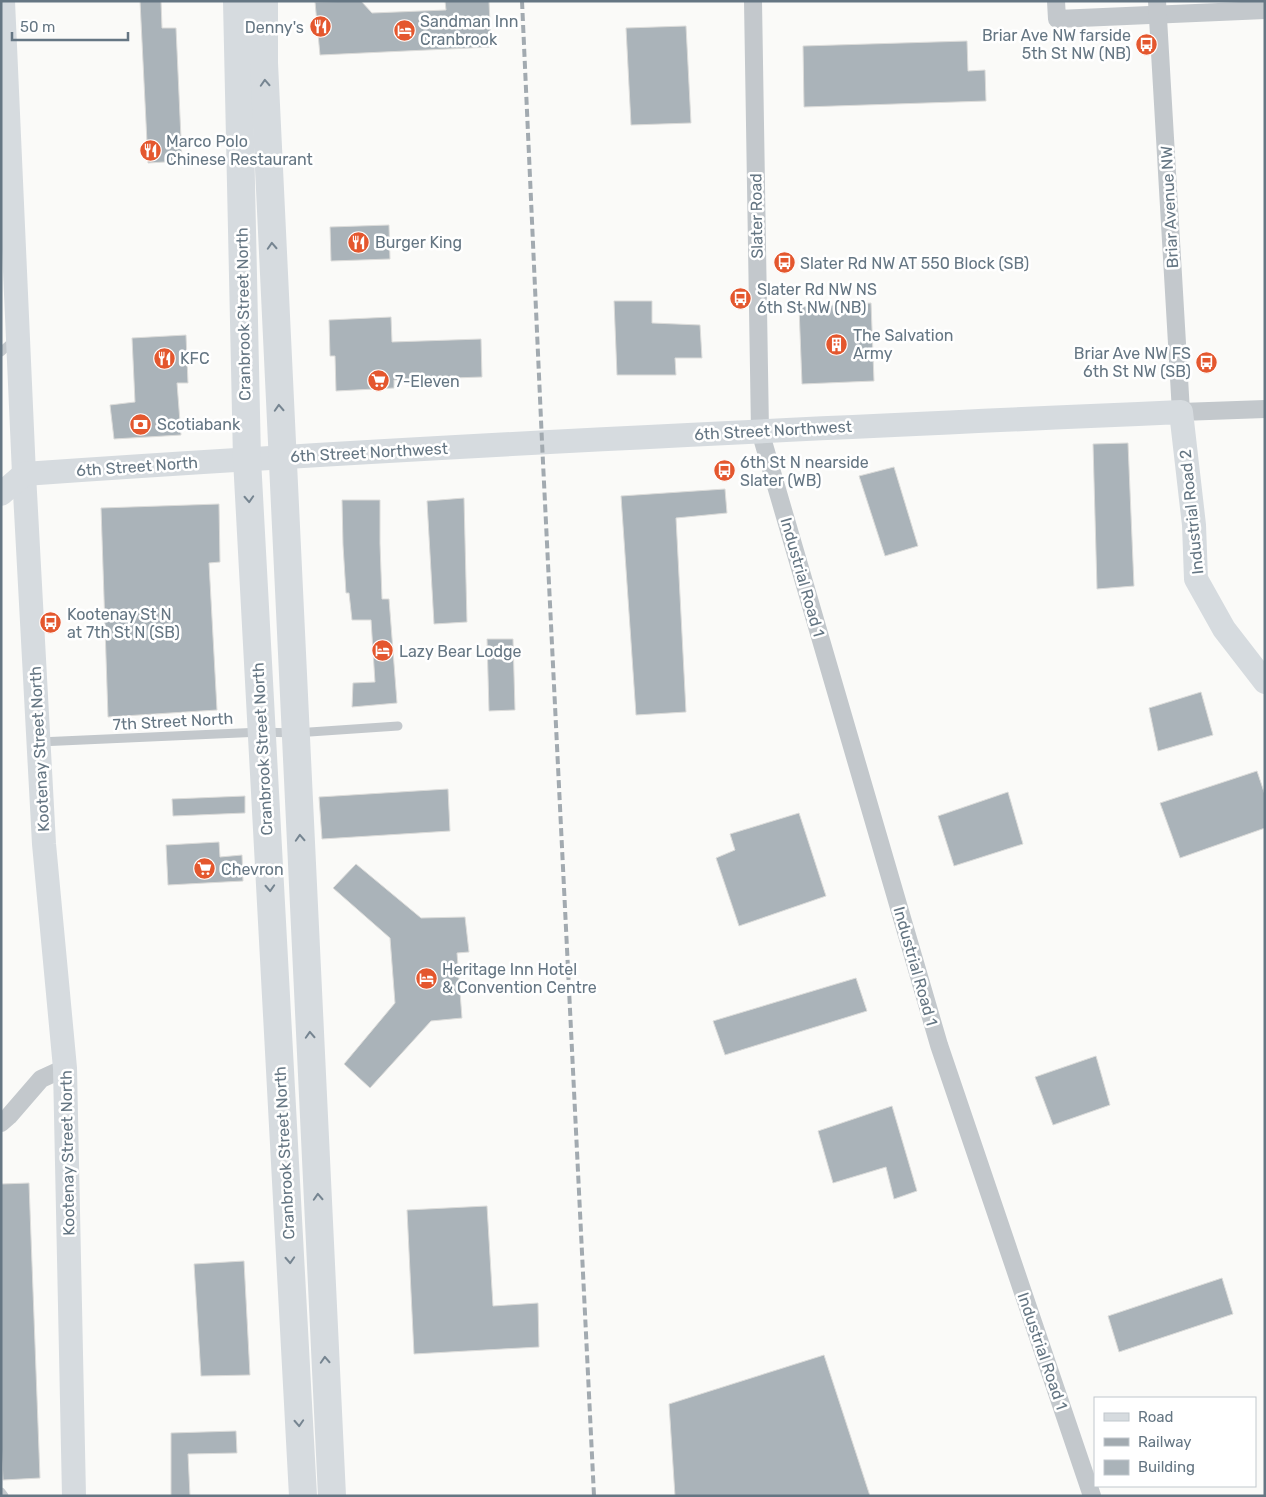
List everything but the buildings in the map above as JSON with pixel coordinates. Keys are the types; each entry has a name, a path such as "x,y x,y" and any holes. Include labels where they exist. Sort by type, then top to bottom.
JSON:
{"highway":[{"name":"Cranbrook Street North","path":"237,1 247,459 303,1496"},
{"name":"Cranbrook Street North","path":"264,1 264,64 281,457 332,1496"}],"street":[{"name":"Kootenay Street North","path":"3,1 10,344 24,474 44,844 65,1068 74,1496"},
{"name":"Slater Road","path":"753,1 760,430"},
{"path":"1056,1 1057,19 1158,8 1265,10"},
{"name":"Briar Avenue NW","path":"1158,8 1181,412"},
{"name":"6th Street Northwest","path":"281,457 760,430 1265,409"},
{"name":"Industrial Road 2","path":"1181,412 1194,525 1196,579 1224,629 1265,682"},
{"name":"Industrial Road 1","path":"760,430 939,1044 1092,1496"},
{"name":"6th Street North","path":"24,474 281,457"},
{"path":"1,494 24,474"},
{"path":"4,1116 41,1079 65,1068"}],"lane":[{"name":"7th Street North","path":"39,742 261,732 295,733 398,726"},
{"path":"1,1492 4,1496"}],"railway":[{"path":"522,1 594,1496"}],"place":[{"name":"Denny's","path":"320,27"},
{"name":"Sandman Inn Cranbrook","path":"404,30"},
{"name":"Briar Ave NW farside 5th St NW (NB)","path":"1147,44"},
{"name":"Marco Polo Chinese Restaurant","path":"150,150"},
{"name":"Burger King","path":"359,242"},
{"name":"Slater Rd NW AT 550 Block (SB)","path":"784,263"},
{"name":"Slater Rd NW NS 6th St NW (NB)","path":"741,298"},
{"name":"The Salvation Army","path":"837,344"},
{"name":"KFC","path":"164,358"},
{"name":"Briar Ave NW FS 6th St NW (SB)","path":"1207,362"},
{"name":"7-Eleven","path":"379,381"},
{"name":"Scotiabank","path":"141,424"},
{"name":"6th St N nearside Slater (WB)","path":"724,471"},
{"name":"Kootenay St N at 7th St N (SB)","path":"51,623"},
{"name":"Lazy Bear Lodge","path":"383,651"},
{"name":"Chevron","path":"205,869"},
{"name":"Heritage Inn Hotel & Convention Centre","path":"426,978"}]}
